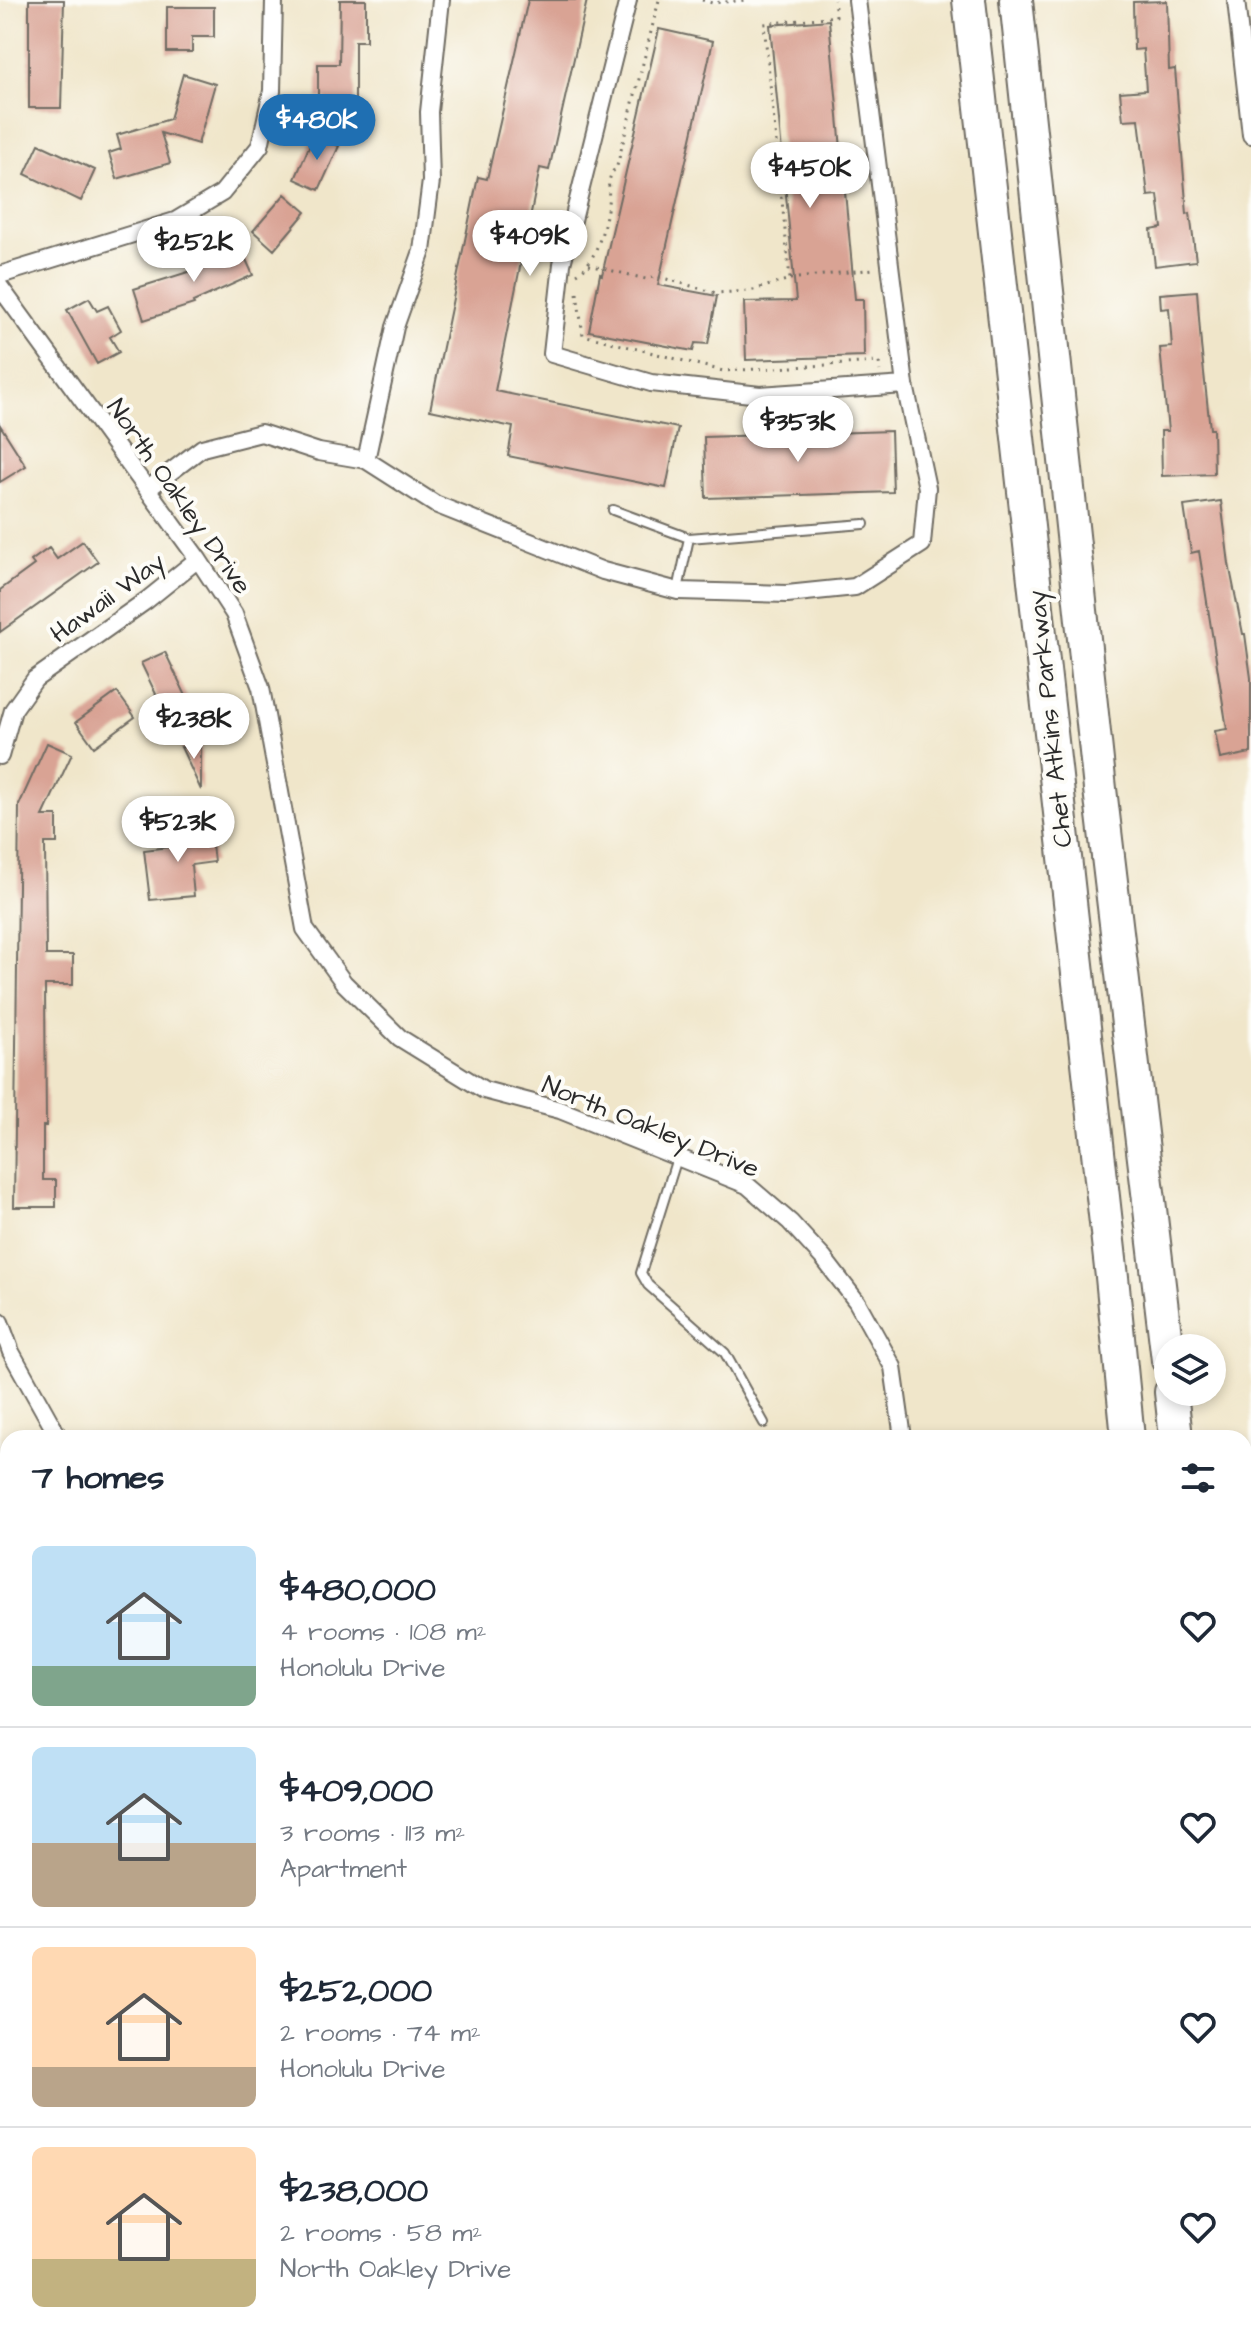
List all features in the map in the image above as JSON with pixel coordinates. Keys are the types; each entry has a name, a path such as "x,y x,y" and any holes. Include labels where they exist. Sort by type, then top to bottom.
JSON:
{"highway":[{"name":"Chet Atkins Parkway","path":"969,0 1127,1430"},
{"name":"Chet Atkins Parkway","path":"1016,0 1099,774 1165,1334"},
{"path":"1173,1406 1175,1430"}],"street":[{"path":"0,275 175,221 222,193 260,146 272,91 274,0"},
{"path":"366,460 395,327 422,251 431,181 429,112 441,0"},
{"path":"628,0 562,264 552,354 651,383 760,395 905,385"},
{"path":"148,489 202,448 261,433 319,452 366,460 435,504 603,571 678,591 787,594 855,587 922,544 927,488 905,385 857,0"},
{"path":"1236,0 1251,135"},
{"name":"North Oakley Drive","path":"0,287 148,489 234,614 261,688 305,929 344,983 400,1038 484,1090 560,1110 747,1185 790,1222 857,1302 893,1367 902,1430"},
{"name":"Hawaii Way","path":"0,756 13,710 35,679 147,600 198,559"},
{"path":"0,1322 11,1352 55,1430"}],"lane":[{"path":"613,510 689,538 864,524"},
{"path":"678,591 689,538"},
{"path":"678,1157 641,1273 648,1285 725,1353 764,1423"}],"path":[{"path":"659,0 616,170 608,184 609,200 589,265 577,274 583,335 723,371 879,362 882,387"},
{"path":"702,0 712,3 747,0"},
{"path":"790,279 764,24 836,16 834,0"},
{"path":"589,265 646,279 656,276 716,293 750,291 790,279 890,267"}],"building":[{"path":"29,0 64,0 61,108 29,108"},
{"path":"340,0 366,0 366,41 355,41 355,115 326,114 326,98 318,98 318,64 339,64"},
{"path":"528,0 587,0 549,170 540,168 495,391 678,428 666,488 508,456 513,427 430,410 478,177 487,179"},
{"path":"1167,1 1169,70 1175,69 1187,214 1190,213 1196,261 1155,266 1151,230 1162,228 1158,195 1148,196 1139,119 1123,120 1120,92 1146,90 1143,49 1134,50 1133,2"},
{"path":"167,7 214,7 214,37 192,37 192,52 167,52"},
{"path":"829,20 855,299 863,299 864,356 746,360 744,302 796,301 770,25"},
{"path":"659,29 713,41 658,285 717,296 708,344 695,343 693,351 589,331"},
{"path":"183,74 215,84 198,144 161,133 170,163 117,179 109,153 121,149 117,135 170,119"},
{"path":"314,135 339,146 319,190 295,179"},
{"path":"39,144 95,170 81,201 25,174"},
{"path":"285,194 306,212 274,250 253,231"},
{"path":"239,244 253,275 194,304 144,320 134,289 201,268 198,263"},
{"path":"1197,291 1210,429 1213,429 1214,474 1162,476 1161,431 1168,431 1160,348 1172,347 1169,308 1161,309 1160,294"},
{"path":"89,298 97,311 108,306 121,330 110,337 119,352 97,364 67,310"},
{"path":"0,425 26,466 0,482"},
{"path":"891,431 893,492 706,498 704,437"},
{"path":"1221,501 1229,564 1245,634 1251,678 1251,753 1220,759 1215,731 1227,729 1199,551 1191,553 1184,506"},
{"path":"83,541 98,562 0,632 0,590 34,565 31,561 49,548 57,559"},
{"path":"165,652 188,700 164,711 141,663"},
{"path":"117,692 135,717 94,747 76,722"},
{"path":"47,743 72,754 43,816 57,816 57,843 45,843 46,955 73,955 73,985 45,985 46,1126 43,1126 43,1180 56,1180 56,1207 14,1207 19,805"},
{"path":"181,747 201,747 201,790"},
{"path":"210,827 214,862 191,865 194,896 150,900 144,850 177,846 176,831"}]}
